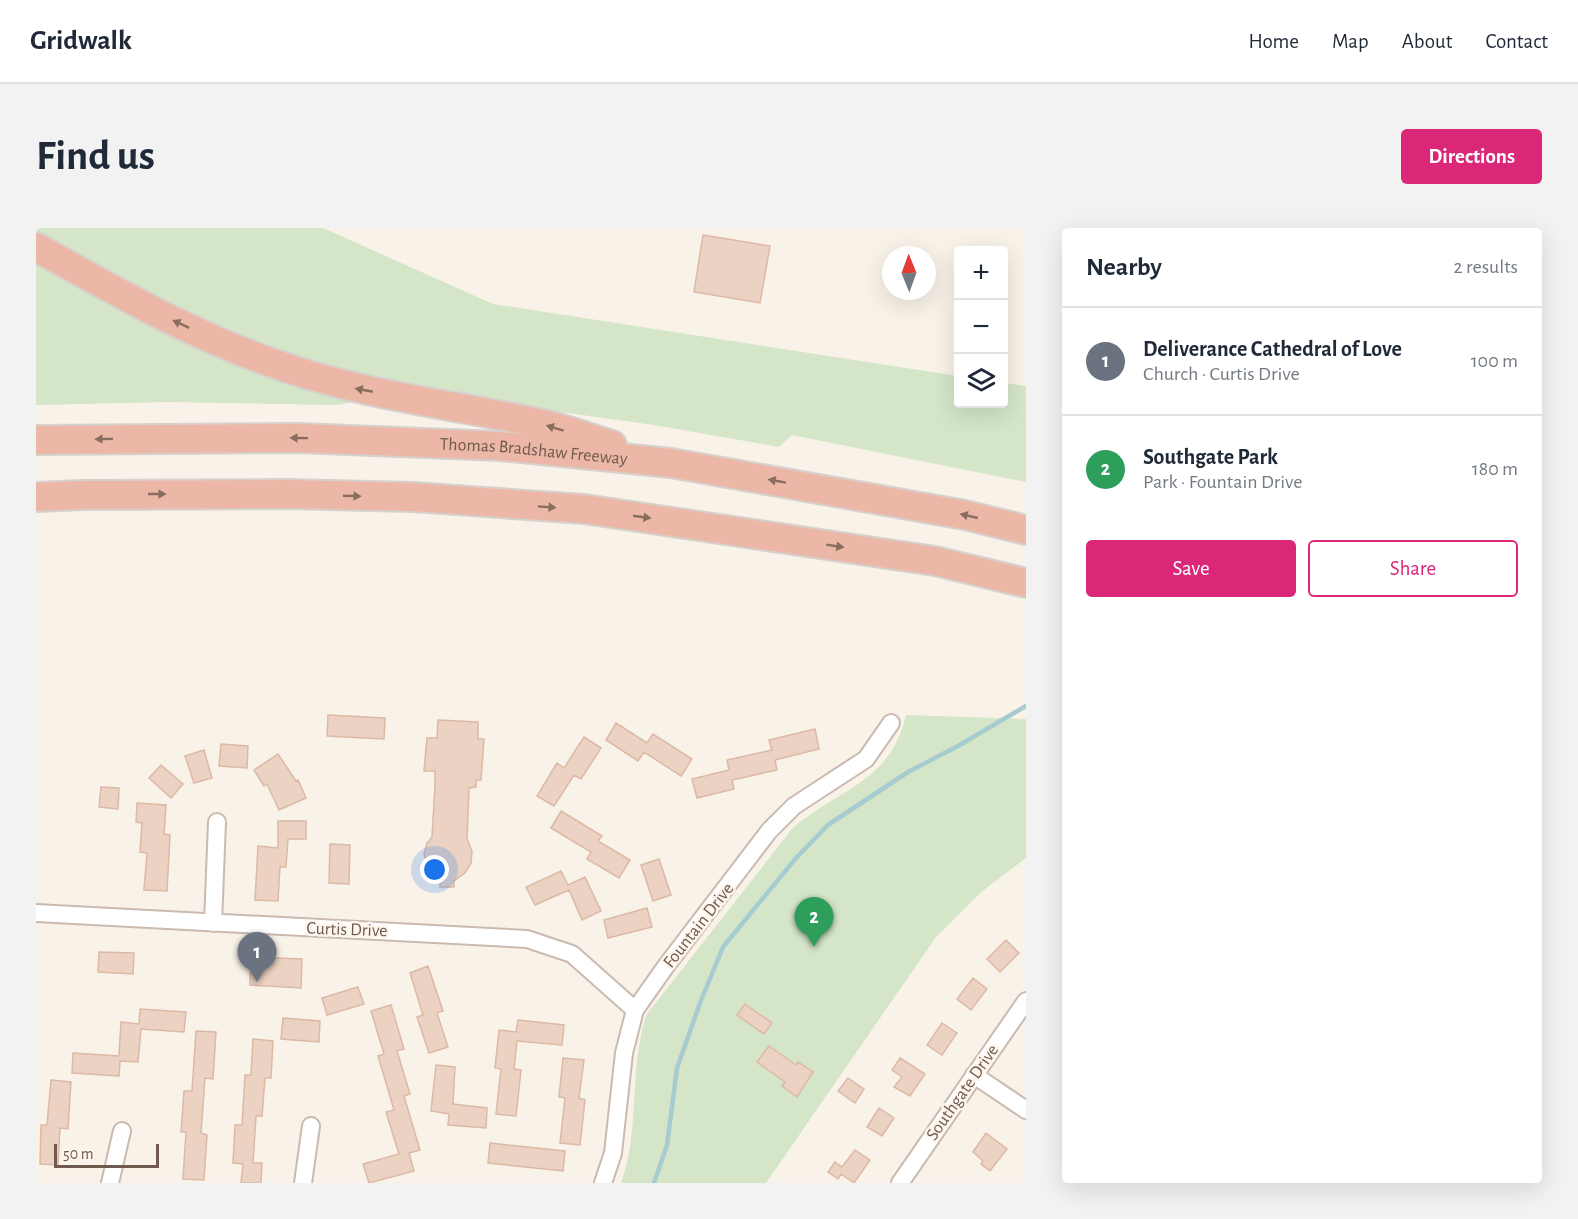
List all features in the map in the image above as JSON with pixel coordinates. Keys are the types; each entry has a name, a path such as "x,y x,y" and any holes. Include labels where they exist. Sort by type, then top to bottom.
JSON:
{"highway":[{"path":"36,247 146,308 224,344 288,369 350,387 540,423 671,463"},
{"name":"Thomas Bradshaw Freeway","path":"36,440 299,438 500,446 671,463 965,515 1026,530"},
{"path":"36,497 287,494 413,497 584,509 935,561 1026,584"}],"street":[{"name":"Fountain Drive","path":"603,1183 613,1153 624,1053 635,1010 770,831 794,806 866,759 891,723"},
{"path":"213,923 217,822"},
{"name":"Curtis Drive","path":"36,913 451,933 527,939 572,954 635,1010"},
{"name":"Southgate Drive","path":"900,1183 1026,1001"},
{"path":"974,1075 1026,1110"},
{"path":"303,1183 311,1126"},
{"path":"110,1183 122,1131"}],"green space":[{"path":"36,228 323,228 493,304 954,375 954,408 1008,408 1008,384 1026,386 1026,482 792,435 779,447 654,425 459,398 264,351 36,237"},
{"path":"36,258 351,397 350,403 335,405 167,402 36,405"},
{"path":"906,715 1026,719 1026,858 980,893 936,937 766,1183 621,1183 631,1141 638,1056 647,1014 792,829 875,771 888,756 898,738"}],"building":[{"path":"703,235 770,246 760,303 694,292"},
{"path":"328,715 385,718 384,739 327,736"},
{"path":"438,720 478,722 478,739 484,739 481,780 476,780 476,787 469,788 467,839 472,851 471,863 465,873 454,881 454,887 440,887 440,879 428,869 424,854 427,843 432,837 435,785 435,771 424,771 427,738 437,738"},
{"path":"616,723 647,743 653,734 692,759 681,776 644,752 638,761 606,740"},
{"path":"815,729 819,749 775,760 777,770 732,780 734,789 697,798 692,779 729,770 727,760 772,750 769,740"},
{"path":"584,737 601,748 581,779 574,775 554,806 537,796 557,763 564,768"},
{"path":"221,744 248,746 247,768 219,766"},
{"path":"204,750 212,778 194,783 185,756"},
{"path":"278,754 296,781 298,780 306,798 279,810 267,784 264,786 254,770"},
{"path":"161,765 183,784 171,798 149,778"},
{"path":"101,787 119,788 118,809 99,807"},
{"path":"137,803 166,805 164,834 170,835 167,891 144,890 147,853 140,852 142,823 136,822"},
{"path":"561,811 602,836 598,841 630,860 619,878 587,859 591,852 551,828"},
{"path":"278,821 306,821 306,839 288,839 286,867 280,867 278,901 255,900 258,846 278,848"},
{"path":"330,844 350,845 349,884 329,883"},
{"path":"659,859 671,895 653,901 641,865"},
{"path":"561,871 568,885 585,877 601,911 582,920 569,890 535,905 526,887"},
{"path":"647,908 652,927 608,938 604,920"},
{"path":"1006,940 1019,953 1000,972 987,959"},
{"path":"99,952 134,953 133,974 98,972"},
{"path":"251,957 302,959 301,988 250,985"},
{"path":"428,966 443,1011 437,1013 448,1047 429,1053 417,1017 423,1015 410,973"},
{"path":"973,978 987,989 971,1010 957,999"},
{"path":"358,987 364,1004 327,1015 322,998"},
{"path":"745,1004 772,1023 764,1034 737,1015"},
{"path":"391,1005 404,1049 397,1051 410,1094 404,1096 420,1150 409,1153 414,1171 369,1183 363,1164 399,1154 386,1112 394,1110 378,1056 384,1054 371,1011"},
{"path":"140,1009 186,1012 184,1032 141,1029 138,1062 120,1061 119,1076 72,1073 73,1053 119,1056 121,1022 139,1024"},
{"path":"283,1018 320,1021 319,1042 281,1039"},
{"path":"518,1020 564,1025 562,1045 517,1041 514,1069 521,1070 516,1116 496,1114 501,1069 495,1068 499,1030 516,1032"},
{"path":"942,1023 957,1033 942,1055 927,1045"},
{"path":"196,1031 216,1032 213,1079 205,1078 201,1133 207,1135 204,1180 183,1179 186,1132 181,1132 184,1091 192,1091"},
{"path":"253,1039 273,1041 271,1078 265,1078 262,1116 256,1116 253,1163 262,1163 261,1183 241,1183 243,1164 233,1163 235,1125 242,1125 245,1075 251,1075"},
{"path":"769,1046 796,1065 798,1062 813,1072 797,1097 782,1086 785,1082 757,1062"},
{"path":"563,1058 584,1060 579,1098 585,1100 580,1145 560,1143 565,1098 559,1097"},
{"path":"900,1058 925,1074 910,1096 894,1087 902,1077 892,1070"},
{"path":"436,1065 455,1067 453,1104 487,1108 486,1128 448,1125 449,1114 431,1111"},
{"path":"848,1078 864,1089 855,1103 838,1091"},
{"path":"51,1080 71,1082 68,1129 60,1128 58,1165 40,1164 41,1125 47,1125"},
{"path":"879,1108 894,1118 882,1136 867,1127"},
{"path":"986,1133 1007,1149 990,1171 981,1164 983,1161 973,1152"},
{"path":"490,1143 565,1151 563,1171 488,1163"},
{"path":"855,1150 870,1160 854,1183 841,1174 838,1179 828,1172 835,1162 842,1167"}],"waterway":[{"path":"654,1183 667,1145 677,1068 723,947 796,858 828,825 908,772 1026,706"}],"place":[{"name":"Southgate Park","path":"814,947"},
{"name":"Deliverance Cathedral of Love","path":"257,982"}]}
